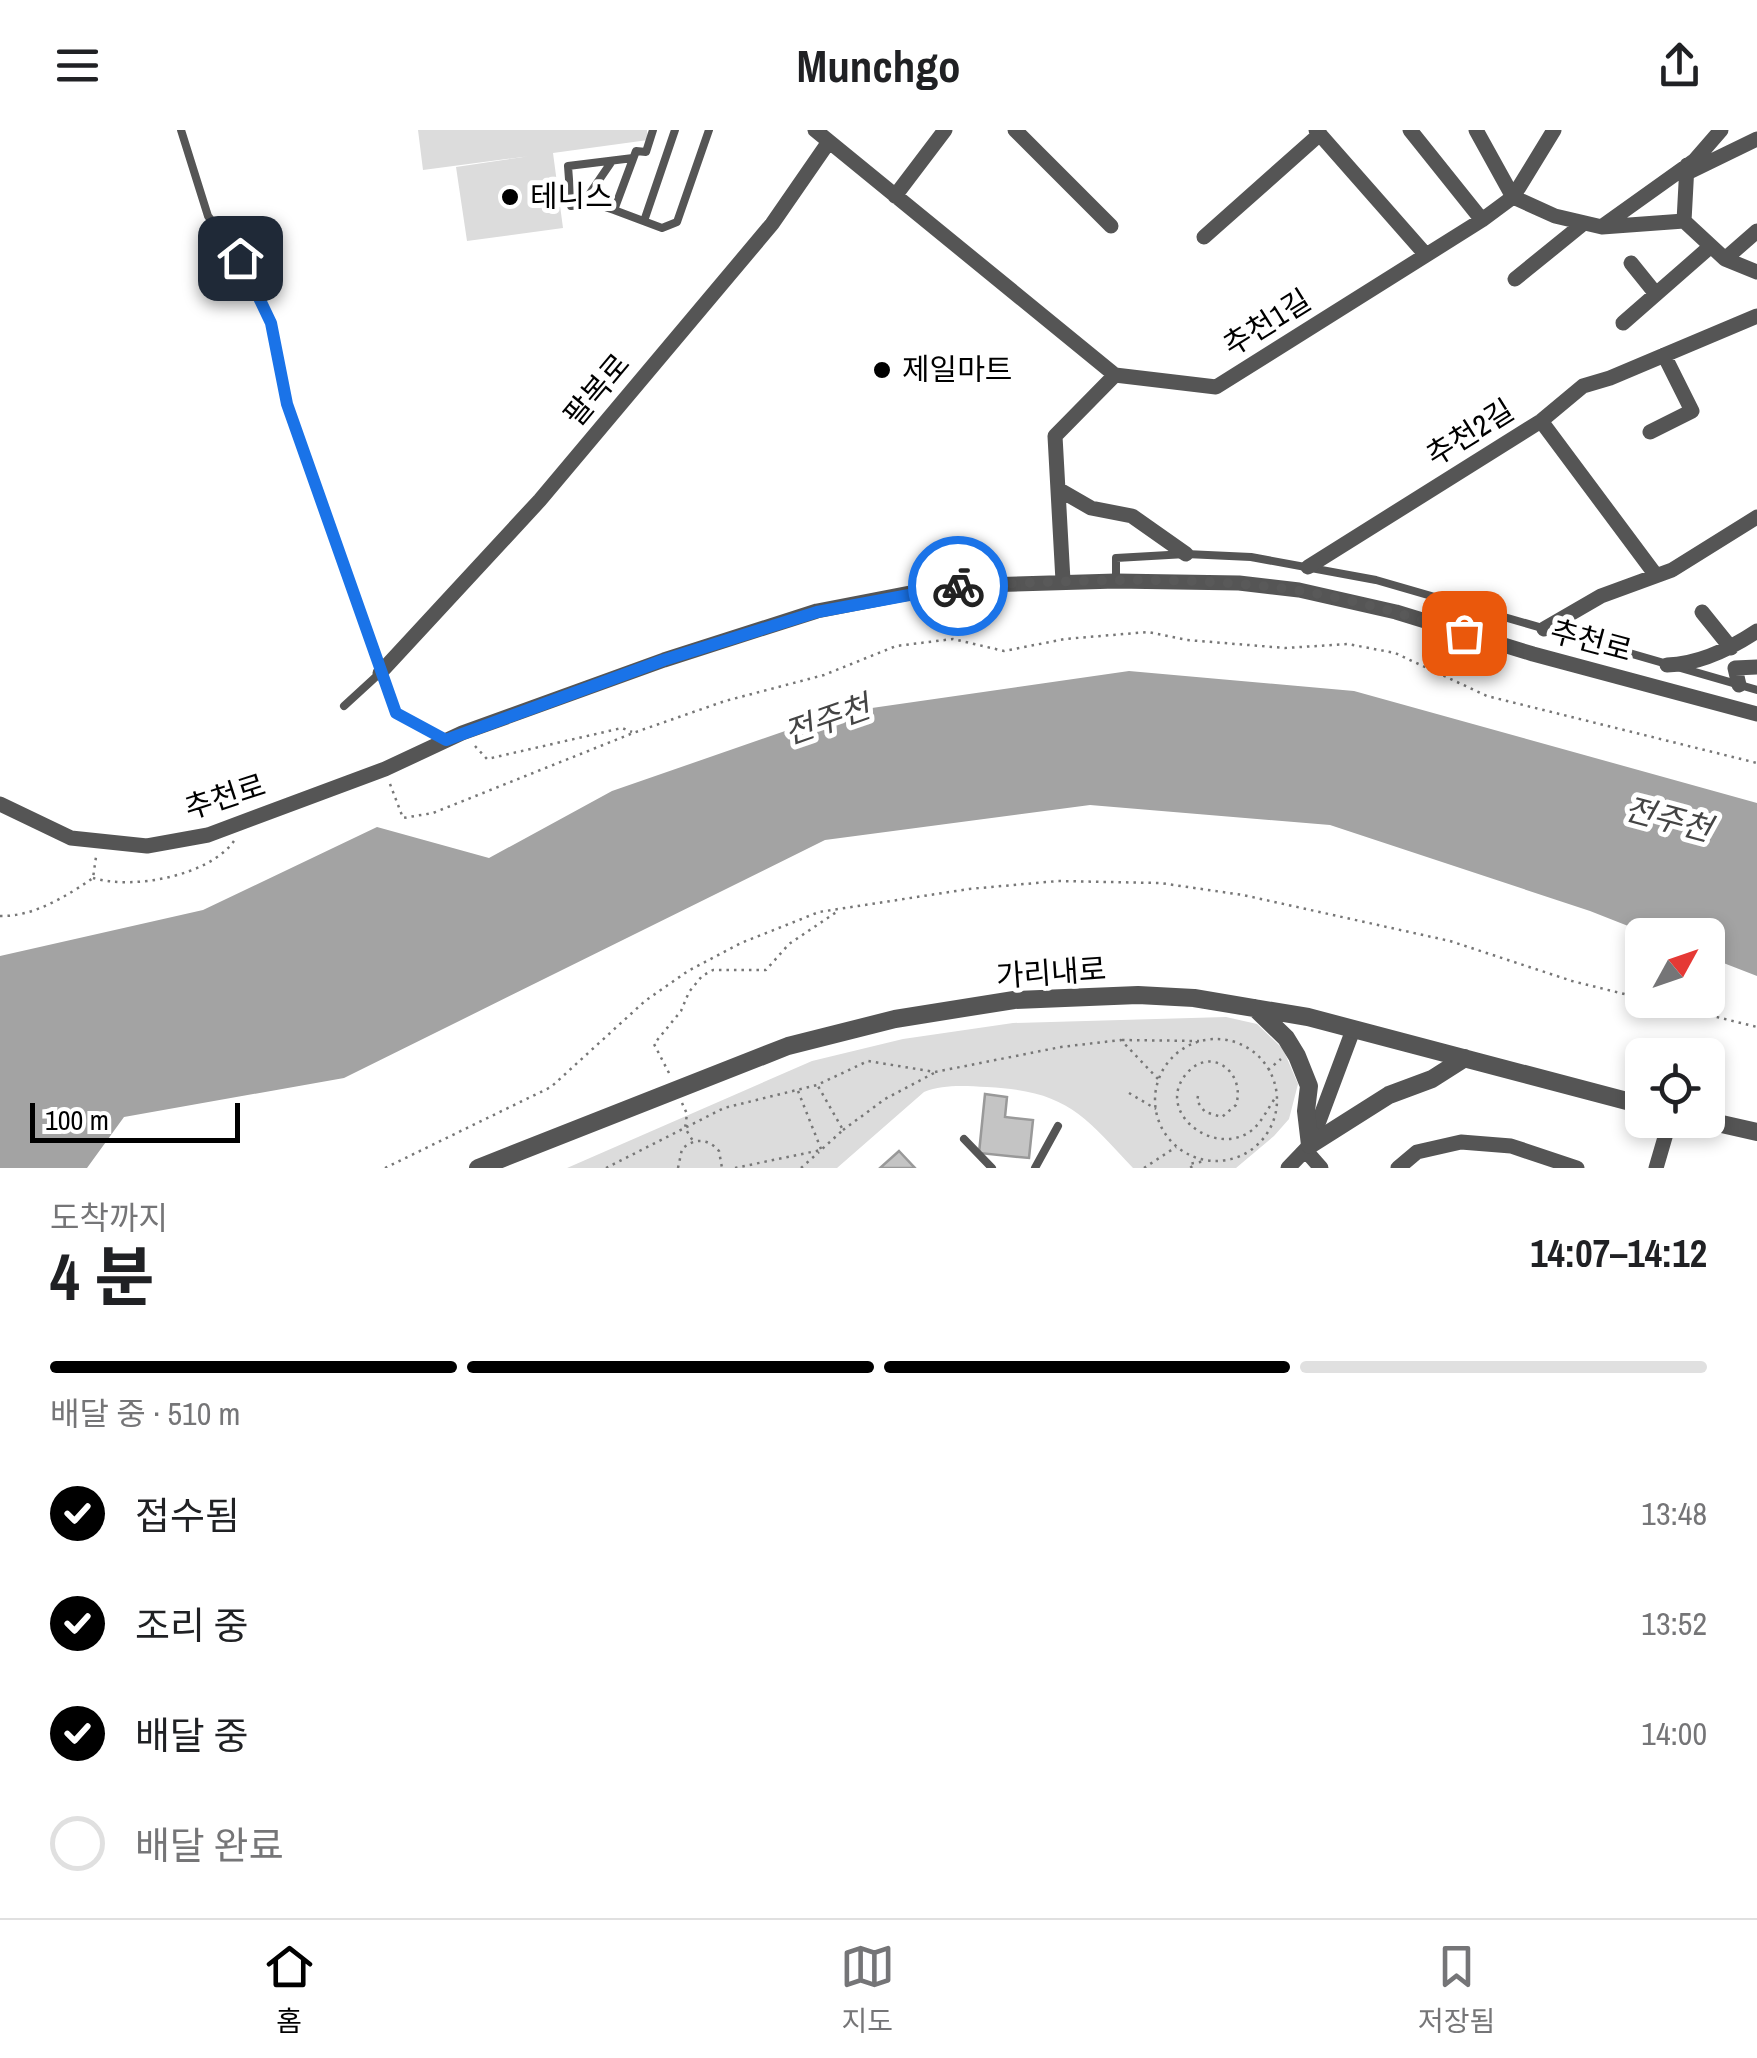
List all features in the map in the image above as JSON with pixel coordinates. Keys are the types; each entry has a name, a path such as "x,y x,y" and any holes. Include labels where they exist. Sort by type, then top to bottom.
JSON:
{"street":[{"path":"815,130 1115,375 1055,436 1063,582"},
{"path":"895,196 945,130"},
{"path":"1015,130 1111,226"},
{"path":"1410,130 1482,220"},
{"path":"1513,197 1554,130"},
{"path":"1684,222 1687,169 1721,130"},
{"path":"1204,237 1318,132 1426,255"},
{"path":"1482,134 1513,197 1555,216 1602,227 1684,222 1725,259 1757,272"},
{"path":"1602,227 1687,169 1757,139"},
{"name":"팔복로","path":"380,673 540,500 772,224 828,143"},
{"name":"추천1길","path":"1115,375 1216,387 1513,197"},
{"path":"1515,279 1584,223"},
{"path":"1725,259 1757,231"},
{"path":"1623,323 1712,246"},
{"path":"1631,263 1656,294"},
{"name":"추천2길","path":"1308,567 1540,421 1583,386 1754,322"},
{"path":"1650,432 1692,411 1664,355"},
{"path":"1540,421 1655,574"},
{"path":"1058,489 1091,508 1132,516 1186,554"},
{"path":"1544,629 1600,596 1672,570 1757,518"},
{"name":"추천로","path":"0,804 71,838 148,846 208,835 385,768 462,733 664,660 817,612 946,586 1116,581 1239,583 1299,590 1396,612 1757,714"},
{"path":"1702,612 1731,648"},
{"name":"추천로","path":"1667,665 1686,664 1731,648 1757,632"},
{"path":"1739,685 1735,668 1757,667"},
{"name":"가리내로","path":"478,1168 788,1046 895,1019 1014,1000 1103,996 1194,998 1252,1006 1625,1100"},
{"path":"1252,1006 1286,1038 1297,1056 1309,1086 1308,1148 1321,1168"},
{"path":"1308,1148 1354,1030"},
{"path":"1288,1168 1308,1148 1389,1095 1432,1079 1465,1058"},
{"path":"1725,1125 1757,1132"},
{"path":"1656,1168 1665,1138"},
{"path":"1398,1168 1416,1152 1461,1142 1511,1146 1552,1164 1578,1168"}],"lane":[{"path":"180,130 208,216 240,258 271,323 287,404 396,713 446,740 462,733"},
{"path":"614,210 636,151 646,152 653,130"},
{"path":"644,221 675,130"},
{"path":"633,158 568,166 571,206 596,204 662,228 678,222 709,130"},
{"path":"582,205 612,161"},
{"name":"추천로","path":"1116,581 1116,558 1186,554 1251,557 1376,580 1757,690"},
{"path":"344,706 380,673"},
{"path":"1035,1168 1058,1126"},
{"path":"964,1139 992,1168"}],"path":[{"path":"385,768 403,818 433,813 633,733 725,701 824,675 896,646 953,639 1004,652 1065,639 1148,632 1187,640 1285,648 1348,644 1394,653 1487,696 1757,763"},
{"path":"462,733 487,759 622,728 633,733"},
{"path":"93,878 106,882 150,881 195,869 229,847 250,819"},
{"path":"0,916 43,906 93,878 98,839"},
{"path":"385,1168 550,1088 606,1033 688,970 741,943 820,912 969,889 1058,882 1160,883 1243,896 1450,941 1652,1003 1757,1027"},
{"path":"667,1069 654,1044 681,1011 702,976 713,970 766,970 789,944 840,910"},
{"path":"801,1168 874,1105 935,1072 1061,1046 1121,1040 1220,1039 1239,1043 1257,1057 1276,1087 1277,1096 1273,1126 1261,1143 1244,1155 1225,1161 1185,1152 1159,1121 1159,1080 1168,1062 1182,1049 1200,1041"},
{"path":"1121,1040 1159,1080"},
{"path":"606,1168 724,1108 817,1084 868,1061 935,1072"},
{"path":"1198,1096 1196,1101 1205,1112 1222,1116 1236,1105 1238,1083 1231,1071 1208,1062 1189,1070 1178,1088 1177,1102 1188,1123 1206,1137 1221,1140 1251,1132 1277,1096"},
{"path":"817,1084 844,1130"},
{"path":"797,1090 821,1150"},
{"path":"1129,1093 1157,1110"},
{"path":"687,1114 685,1128 694,1141 714,1145 722,1157 722,1168"},
{"path":"678,1168 682,1149 694,1141"},
{"path":"1144,1168 1177,1146"},
{"path":"735,1168 821,1150"},
{"path":"1192,1168 1189,1164 1211,1160"}],"shaded area":[{"path":"418,130 647,130 648,140 553,153 563,228 467,241 456,167 530,156 423,170"},
{"path":"1226,1017 1257,1024 1283,1049 1298,1084 1289,1119 1236,1168 1133,1168 1085,1119 1054,1100 1014,1089 963,1086 924,1092 837,1168 567,1168 812,1061 903,1039 1013,1023"}],"water":[{"name":"전주천","path":"1129,671 1354,691 1757,803 1757,976 1725,964 1725,918 1625,918 1625,925 1330,825 1090,805 825,840 344,1078 124,1117 87,1168 0,1168 0,956 203,910 377,827 489,858 612,791 837,713"}],"building":[{"path":"985,1094 1007,1097 1005,1117 1033,1120 1029,1158 979,1153"},
{"path":"899,1151 915,1168 880,1168"},
{"path":"899,1151 915,1168 880,1168"}],"way so far":[{"path":"958,586 1090,581 1239,583 1299,590 1396,612 1464,633"}],"place":[{"name":"테니스","path":"510,197"},
{"name":"제일마트","path":"882,370"}],"route":[{"path":"240,258 271,323 287,404 396,713 446,740 664,660 817,612 958,586"}]}
